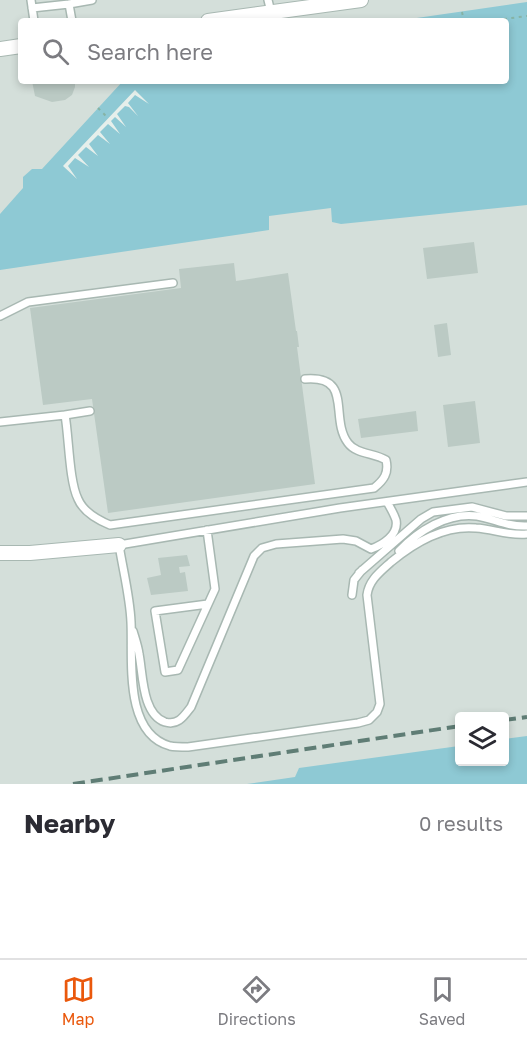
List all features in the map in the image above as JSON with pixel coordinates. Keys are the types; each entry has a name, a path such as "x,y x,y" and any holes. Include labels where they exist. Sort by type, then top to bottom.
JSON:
{"street":[{"path":"219,18 270,4 361,0"},
{"path":"0,49 18,46"},
{"path":"0,553 30,553 120,545"}],"lane":[{"path":"31,4 69,4 92,0"},
{"path":"69,4 71,18"},
{"path":"0,316 28,302 173,283"},
{"path":"64,415 74,488 78,500 100,521 110,525 374,488 384,480 388,468 386,460 355,449 348,443 343,430 335,387 326,380 305,378"},
{"path":"0,422 90,411"},
{"path":"380,546 371,549 356,541 343,539 276,544 262,548 254,556 191,707 181,720 170,723 153,714 145,694 139,653 131,622 120,545 527,482"},
{"path":"352,595 354,580 380,546 389,539 396,527 396,520 387,502"},
{"path":"359,573 433,512 472,507 506,516 527,516"},
{"path":"131,622 130,654 138,713 143,724 157,740 171,746 188,747 358,723 369,720 380,704 367,595 368,587 377,574 409,540 446,520 477,516 513,526 527,526"},
{"path":"377,574 406,550 429,537 448,530 475,527 517,535 527,534"},
{"path":"207,531 215,589 178,670 165,672 155,611 208,604"}],"path":[{"path":"462,12 463,18"},
{"path":"509,18 527,16"},
{"path":"98,108 108,118"}],"shaded area":[{"path":"0,0 527,0 527,784 0,784"}],"water":[{"path":"527,2 527,205 341,224 332,222 331,208 269,216 269,230 0,270 0,214 23,188 23,177 32,169 42,169 120,84 509,84 509,18 417,18"},
{"path":"527,736 527,784 247,784 295,777 299,768 455,747 455,766 509,766 509,738"}],"pier":[{"path":"135,90 149,104 135,95 128,103 138,116 125,106 117,114 126,127 115,117 111,121 120,134 108,124 100,132 110,144 98,135 89,144 98,156 86,147 78,155 89,167 75,158 68,166 77,179 63,166"}],"building":[{"path":"33,84 75,84 72,95 65,100 52,102 35,96"},
{"path":"474,242 478,273 427,279 423,248"},
{"path":"234,263 236,281 288,273 315,484 108,513 92,399 43,405 30,308 181,288 179,269"},
{"path":"447,323 451,355 438,357 434,325"},
{"path":"475,401 480,443 448,447 443,405"},
{"path":"416,411 418,431 361,438 358,419"},
{"path":"187,555 190,566 179,567 180,573 185,572 188,591 151,595 147,578 161,575 158,558"}],"railway":[{"path":"509,719 527,717"},
{"path":"73,784 455,727"}]}
